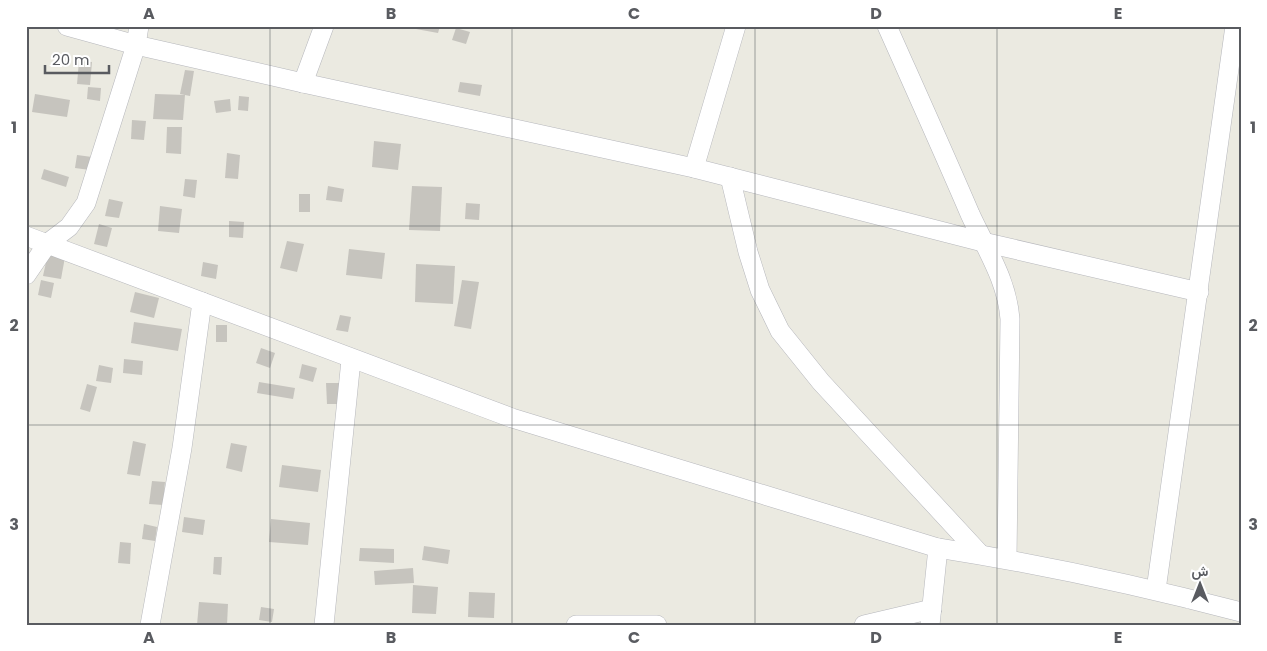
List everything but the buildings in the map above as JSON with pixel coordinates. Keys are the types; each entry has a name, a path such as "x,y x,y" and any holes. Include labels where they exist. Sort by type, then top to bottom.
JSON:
{"street":[{"path":"67,26 136,45 303,83 694,168 983,242 1198,292"},
{"path":"26,275 48,243 69,227 86,203 136,45 138,26"},
{"path":"303,83 324,26"},
{"path":"694,168 736,26"},
{"path":"887,26 983,242 1002,278 1009,298 1006,559"},
{"path":"1156,590 1235,26"},
{"path":"730,177 748,252 760,290 780,331 827,389 980,554"},
{"path":"26,236 351,360 512,418 938,548 1006,559 1156,590 1241,612"},
{"path":"150,625 182,448 202,302"},
{"path":"324,625 351,360"},
{"path":"864,625 931,617 938,548"},
{"path":"576,625 657,625"}]}
